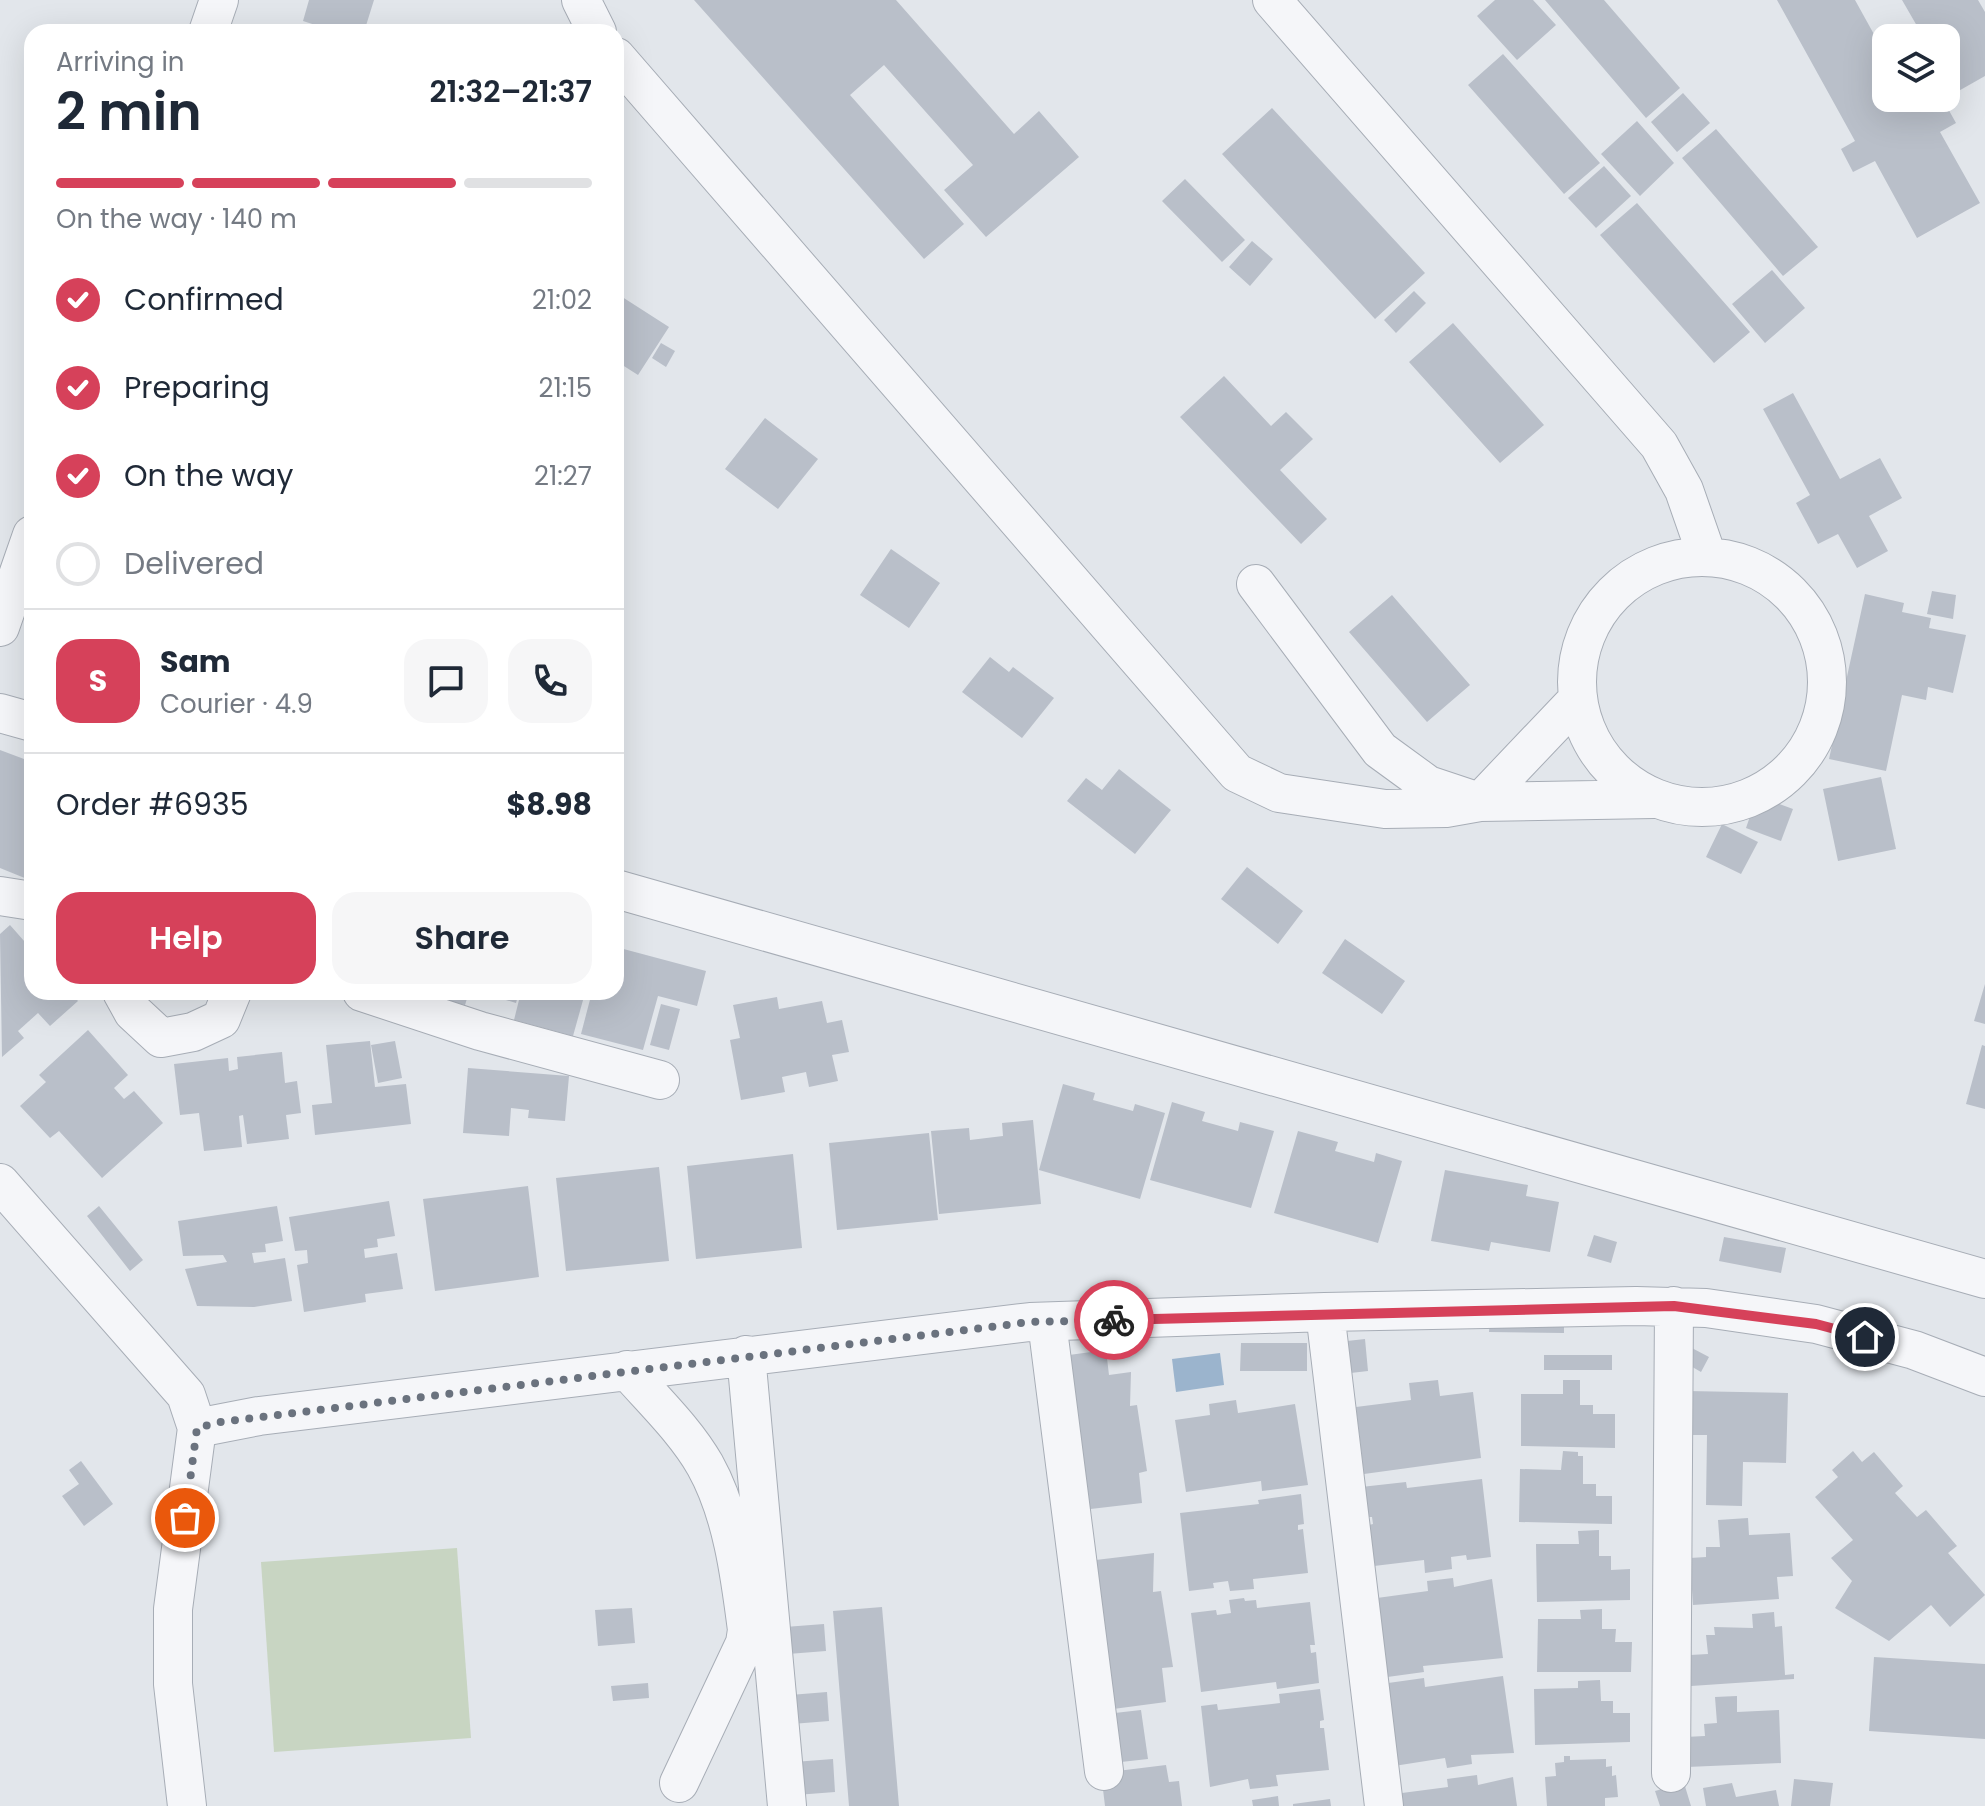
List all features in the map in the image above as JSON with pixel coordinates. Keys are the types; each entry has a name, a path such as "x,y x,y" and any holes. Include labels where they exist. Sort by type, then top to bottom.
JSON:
{"street":[{"path":"211,24 219,0"},
{"path":"581,0 593,24"},
{"path":"1272,0 1582,351 1659,445 1684,490 1707,556"},
{"path":"624,66 1237,773 1279,793 1385,809 1446,808 1480,802 1654,799 1693,808 1733,805 1770,789 1800,762 1820,728 1829,689 1824,649 1808,613 1781,584 1746,564 1707,556 1663,563 1625,583 1595,615 1578,656 1577,700 1590,741 1617,776 1654,799"},
{"path":"0,627 24,558"},
{"path":"1256,584 1380,750 1428,785 1480,802"},
{"path":"1480,802 1577,700"},
{"path":"0,713 24,720"},
{"path":"624,891 1985,1279"},
{"path":"0,896 24,900"},
{"path":"126,1000 133,1012 161,1038 193,1032 221,1019 229,1000"},
{"path":"386,1000 480,1031 660,1080"},
{"path":"0,1183 186,1395 197,1428 173,1609 173,1684 187,1806"},
{"path":"197,1428 259,1416 746,1355 1047,1322 1325,1312 1674,1306 1816,1324 1914,1350 1985,1377"},
{"path":"1671,1773 1674,1306"},
{"path":"1325,1312 1384,1806"},
{"path":"1047,1322 1104,1771"},
{"path":"746,1355 787,1806"},
{"path":"627,1370 704,1463 719,1493 747,1630 745,1643 679,1783"}],"green space":[{"path":"457,1548 471,1738 274,1752 261,1562"}],"water":[{"path":"1220,1353 1224,1385 1176,1392 1172,1359"}],"building":[{"path":"309,0 374,0 366,24 312,24 303,21"},
{"path":"694,0 896,0 1014,134 1039,111 1079,157 986,237 944,190 973,165 884,65 850,95 964,224 924,259"},
{"path":"1495,0 1533,0 1556,25 1517,60 1477,16"},
{"path":"1545,0 1604,0 1680,88 1646,118"},
{"path":"1777,0 1855,0 1872,31 1872,112 1950,112 1956,123 1940,132 1980,203 1917,238 1875,161 1853,172 1841,149 1855,141"},
{"path":"1902,0 1978,0 1985,12 1985,76 1960,90 1960,24 1916,24"},
{"path":"1503,54 1600,163 1564,194 1468,85"},
{"path":"1683,93 1710,123 1677,152 1651,122"},
{"path":"1272,108 1425,273 1375,319 1222,154"},
{"path":"1637,121 1674,163 1640,196 1601,154"},
{"path":"1716,129 1818,247 1783,276 1682,158"},
{"path":"1604,166 1631,196 1596,228 1568,198"},
{"path":"1185,179 1245,240 1222,262 1162,201"},
{"path":"1637,203 1750,332 1714,363 1600,235"},
{"path":"1252,241 1273,259 1250,286 1229,267"},
{"path":"1772,270 1805,308 1765,343 1732,304"},
{"path":"1414,291 1426,303 1396,333 1384,320"},
{"path":"624,298 669,327 638,375 624,366"},
{"path":"1453,323 1544,425 1500,463 1409,362"},
{"path":"661,343 675,351 666,367 652,358"},
{"path":"1224,376 1271,426 1286,412 1313,439 1280,470 1327,519 1301,544 1180,417"},
{"path":"1793,393 1840,479 1880,458 1902,498 1869,516 1888,551 1857,568 1838,534 1818,544 1796,503 1810,495 1763,409"},
{"path":"765,418 818,459 778,509 725,469"},
{"path":"891,549 940,583 909,628 860,595"},
{"path":"1932,591 1956,595 1953,619 1927,614"},
{"path":"1865,594 1904,603 1902,612 1931,618 1929,628 1966,635 1953,693 1928,687 1926,700 1902,695 1886,771 1829,759"},
{"path":"1392,595 1470,685 1427,722 1349,632"},
{"path":"990,657 1009,672 1013,667 1054,698 1022,738 962,692"},
{"path":"0,750 24,759 24,878 0,868"},
{"path":"1119,769 1171,810 1135,854 1067,801 1086,778 1102,790"},
{"path":"1881,777 1896,849 1838,861 1823,789"},
{"path":"1757,796 1793,809 1781,841 1746,828"},
{"path":"1722,824 1758,842 1741,874 1706,857"},
{"path":"1247,867 1303,911 1278,944 1221,899"},
{"path":"10,925 24,941 24,1000 78,1001 50,1026 38,1013 18,1031 24,1038 2,1057 0,934"},
{"path":"1345,939 1405,981 1382,1014 1322,973"},
{"path":"624,949 706,971 697,1006 658,996 643,1050 581,1034 590,1000 624,1000"},
{"path":"1985,984 1985,1024 1974,1021"},
{"path":"777,997 779,1009 822,1001 827,1023 842,1020 849,1052 832,1055 838,1081 809,1087 806,1072 782,1077 785,1092 741,1100 730,1040 740,1038 733,1005"},
{"path":"445,1000 467,1000 465,1005"},
{"path":"519,1000 583,1000 573,1036 514,1020"},
{"path":"661,1004 680,1009 669,1050 650,1045"},
{"path":"88,1030 128,1075 114,1088 124,1099 134,1091 163,1123 102,1178 59,1131 50,1138 20,1106 46,1082 39,1075"},
{"path":"370,1041 375,1087 406,1084 411,1124 315,1135 312,1105 332,1103 326,1045"},
{"path":"395,1041 402,1078 378,1083 371,1045"},
{"path":"1982,1045 1985,1046 1985,1109 1966,1104"},
{"path":"282,1052 285,1083 297,1081 301,1113 286,1115 289,1139 247,1144 243,1115 239,1116 242,1147 204,1151 199,1113 180,1115 174,1064 228,1058 229,1071 238,1069 237,1057"},
{"path":"468,1068 569,1076 565,1121 528,1118 529,1110 511,1108 509,1136 463,1133"},
{"path":"1063,1084 1095,1093 1093,1100 1133,1111 1135,1104 1165,1113 1140,1199 1039,1170"},
{"path":"1172,1102 1205,1112 1202,1121 1238,1131 1240,1122 1274,1131 1251,1208 1150,1180"},
{"path":"1033,1120 1041,1204 939,1214 931,1131 969,1128 970,1140 1003,1136 1002,1123"},
{"path":"1298,1131 1338,1142 1335,1151 1374,1162 1376,1153 1402,1161 1378,1243 1274,1213"},
{"path":"929,1133 938,1220 837,1230 829,1143"},
{"path":"793,1154 802,1248 696,1259 687,1166"},
{"path":"659,1167 669,1261 566,1271 556,1178"},
{"path":"1445,1170 1528,1185 1526,1196 1559,1202 1550,1252 1491,1242 1489,1251 1431,1241"},
{"path":"528,1186 539,1277 435,1291 423,1199"},
{"path":"389,1201 395,1236 377,1239 378,1247 364,1249 365,1258 397,1253 403,1289 365,1294 366,1302 304,1312 297,1265 308,1263 307,1250 295,1251 289,1217"},
{"path":"99,1206 143,1260 130,1271 87,1216"},
{"path":"277,1206 283,1241 265,1244 266,1252 252,1253 254,1263 285,1258 292,1301 254,1307 197,1306 185,1269 227,1262 223,1255 183,1256 178,1221"},
{"path":"1594,1235 1617,1242 1611,1263 1587,1256"},
{"path":"1724,1237 1786,1248 1781,1273 1719,1261"},
{"path":"1490,1319 1564,1320 1564,1333 1489,1332"},
{"path":"1365,1339 1368,1371 1342,1374 1338,1342"},
{"path":"1241,1343 1307,1343 1307,1371 1240,1371"},
{"path":"1690,1347 1709,1357 1701,1372 1682,1361"},
{"path":"1106,1350 1109,1375 1131,1372 1130,1406 1137,1405 1147,1471 1139,1473 1142,1503 1082,1510 1069,1355"},
{"path":"1544,1355 1612,1355 1612,1370 1544,1370"},
{"path":"1438,1380 1440,1396 1473,1392 1481,1458 1364,1474 1356,1407 1411,1400 1409,1383"},
{"path":"1563,1380 1580,1380 1580,1405 1593,1405 1593,1414 1615,1414 1615,1448 1521,1446 1521,1394 1563,1394"},
{"path":"1687,1391 1788,1393 1786,1463 1743,1462 1742,1506 1706,1505 1707,1435 1686,1435"},
{"path":"1236,1400 1238,1413 1295,1404 1308,1485 1262,1491 1261,1481 1186,1492 1175,1420 1210,1415 1209,1404"},
{"path":"1563,1451 1578,1452 1578,1456 1583,1456 1583,1484 1596,1484 1596,1496 1612,1496 1612,1524 1519,1522 1520,1469 1561,1470"},
{"path":"1853,1451 1862,1462 1874,1452 1903,1486 1895,1493 1917,1517 1926,1510 1957,1546 1948,1553 1985,1595 1950,1627 1931,1605 1889,1641 1835,1608 1852,1581 1831,1558 1853,1540 1815,1497 1838,1477 1832,1470"},
{"path":"81,1461 113,1504 84,1526 62,1496 79,1484 69,1470"},
{"path":"1482,1479 1491,1557 1467,1560 1466,1555 1451,1557 1452,1569 1425,1573 1424,1560 1374,1566 1369,1525 1373,1524 1372,1517 1365,1517 1361,1487 1406,1482 1407,1488"},
{"path":"1301,1494 1304,1524 1298,1525 1298,1530 1303,1529 1308,1573 1253,1579 1254,1589 1230,1591 1228,1581 1213,1583 1214,1588 1189,1591 1180,1513 1259,1504 1258,1500"},
{"path":"1748,1518 1749,1535 1790,1533 1793,1576 1777,1577 1779,1599 1693,1605 1690,1558 1706,1557 1706,1547 1720,1547 1718,1520"},
{"path":"1599,1530 1599,1556 1611,1556 1611,1570 1630,1569 1630,1600 1537,1602 1536,1544 1579,1544 1578,1531"},
{"path":"1154,1553 1153,1592 1161,1591 1173,1667 1162,1668 1166,1702 1098,1711 1079,1562"},
{"path":"1453,1578 1454,1587 1492,1579 1503,1658 1423,1666 1424,1672 1380,1678 1377,1598 1428,1591 1427,1581"},
{"path":"1244,1598 1245,1601 1256,1600 1257,1608 1310,1602 1315,1645 1310,1645 1311,1653 1316,1652 1319,1683 1277,1689 1276,1682 1201,1692 1191,1613 1216,1610 1217,1615 1231,1613 1229,1600"},
{"path":"882,1607 899,1806 849,1806 833,1611"},
{"path":"632,1608 635,1643 598,1646 595,1610"},
{"path":"1602,1609 1602,1629 1616,1629 1615,1642 1632,1642 1631,1672 1537,1672 1538,1619 1581,1619 1580,1610"},
{"path":"1774,1612 1775,1627 1782,1626 1785,1675 1794,1674 1794,1679 1691,1686 1690,1655 1708,1654 1706,1635 1715,1635 1714,1627 1753,1628 1752,1614"},
{"path":"824,1624 826,1651 788,1654 785,1627"},
{"path":"1874,1657 1985,1664 1985,1739 1869,1731"},
{"path":"1503,1676 1514,1753 1471,1755 1472,1764 1447,1768 1445,1758 1394,1766 1381,1684 1424,1678 1425,1687"},
{"path":"1600,1680 1601,1701 1613,1701 1613,1713 1630,1713 1630,1742 1535,1745 1534,1689 1578,1688 1578,1681"},
{"path":"648,1683 649,1698 613,1701 611,1686"},
{"path":"1320,1689 1324,1720 1320,1721 1320,1728 1324,1728 1329,1770 1276,1775 1278,1786 1250,1789 1248,1779 1210,1787 1201,1706 1217,1704 1218,1710 1280,1703 1279,1694"},
{"path":"827,1692 829,1721 792,1724 790,1695"},
{"path":"1737,1696 1737,1712 1779,1710 1781,1763 1687,1767 1685,1737 1705,1736 1704,1724 1717,1723 1715,1697"},
{"path":"1141,1710 1148,1759 1112,1763 1106,1714"},
{"path":"1564,1756 1570,1756 1570,1760 1606,1759 1606,1767 1612,1766 1612,1776 1616,1775 1618,1797 1605,1798 1605,1806 1547,1806 1545,1777 1556,1776 1555,1763 1564,1762"},
{"path":"833,1759 835,1792 796,1795 794,1762"},
{"path":"1166,1765 1169,1782 1179,1781 1182,1806 1105,1806 1101,1773"},
{"path":"1477,1775 1478,1785 1513,1777 1517,1806 1399,1806 1398,1797 1402,1793 1448,1787 1447,1779"},
{"path":"1794,1779 1833,1783 1830,1806 1791,1806"},
{"path":"1684,1783 1691,1806 1660,1806 1655,1791"},
{"path":"1732,1783 1736,1797 1776,1790 1779,1806 1706,1806 1703,1788"},
{"path":"1278,1796 1279,1806 1253,1806 1252,1800"},
{"path":"1330,1799 1331,1806 1293,1806 1293,1804"}],"way so far":[{"path":"185,1518 197,1428 221,1422 1030,1322 1114,1320"}],"route":[{"path":"1114,1320 1325,1312 1674,1306 1816,1324 1865,1337"}]}
